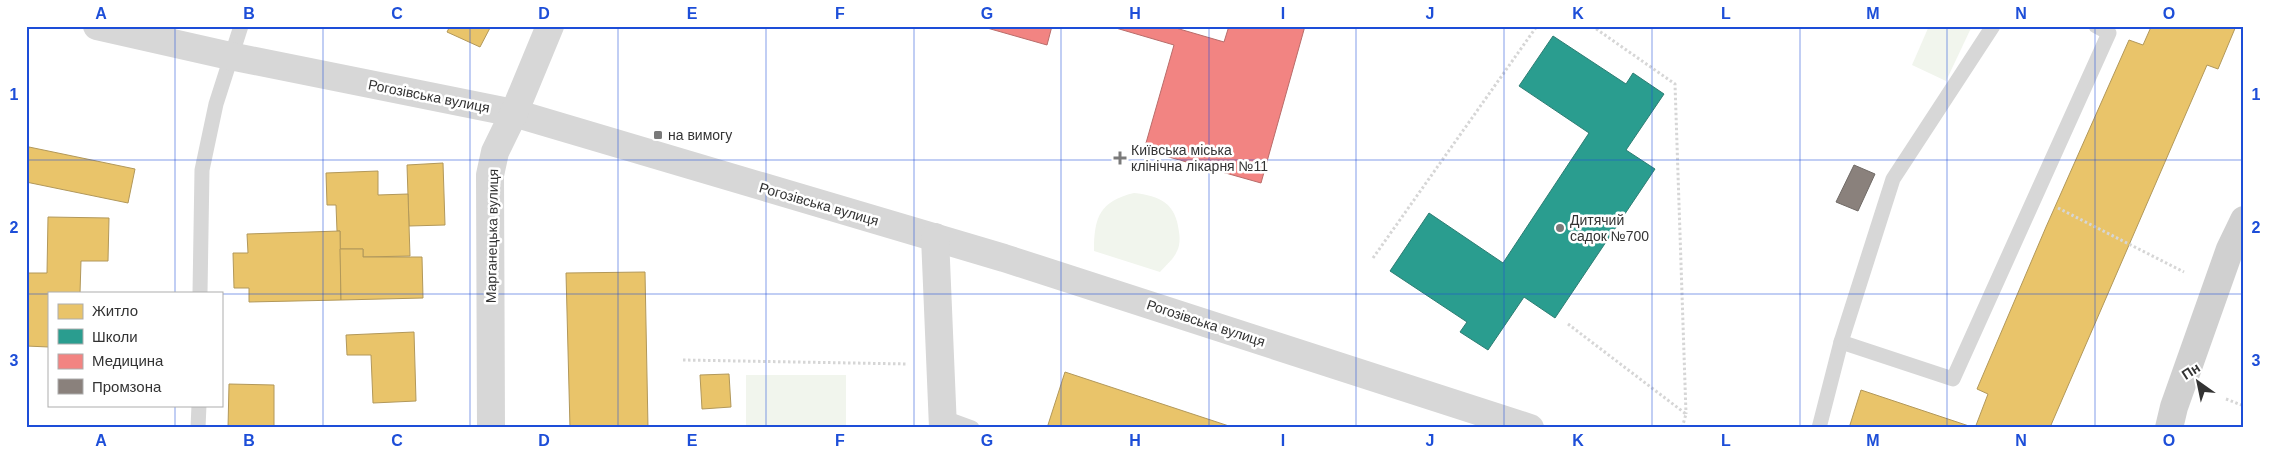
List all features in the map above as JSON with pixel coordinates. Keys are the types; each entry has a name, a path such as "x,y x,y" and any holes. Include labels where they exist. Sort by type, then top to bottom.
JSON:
{"street":[{"name":"Рогозівська вулиця","path":"97,26 230,56 514,113 935,237 1490,422 1530,428"},
{"name":"Марганецька вулиця","path":"491,428 490,175 495,152 514,113 550,26"},
{"path":"2169,428 2174,406 2224,268 2244,220"},
{"path":"935,237 942,422"}],"lane":[{"path":"200,292 202,170 216,104 241,26"},
{"path":"1819,428 1841,342 1893,180 1994,26"},
{"path":"1841,342 1953,379 2109,33 2096,26"},
{"path":"198,428 199,406"},
{"path":"942,422 972,428"}],"path":[{"path":"1373,258 1537,26"},
{"path":"1592,26 1675,84 1686,414 1682,428"},
{"path":"2035,196 2184,272"},
{"path":"1568,324 1686,414"},
{"path":"683,360 908,364"},
{"path":"2226,399 2244,406"}],"shaded area":[{"path":"1929,26 1972,26 1946,81 1912,65"},
{"path":"1134,193 1152,196 1165,203 1174,214 1177,222 1180,236 1178,249 1174,257 1160,272 1094,251 1095,229 1101,212 1113,201"},
{"path":"746,375 846,375 846,428 746,428"}],"building: Житло":[{"path":"450,26 491,26 480,47 447,32"},
{"path":"2149,26 2236,26 2218,69 2207,65 2051,425 2056,428 1975,428 1988,394 1977,389 2129,40 2143,45 2151,27"},
{"path":"29,147 135,169 128,203 26,182 26,158"},
{"path":"443,163 445,225 409,226 407,165"},
{"path":"378,171 378,195 408,194 410,256 363,257 363,249 340,249 340,231 337,231 336,205 327,205 326,173"},
{"path":"48,217 109,218 108,261 81,261 80,292 48,292 48,347 26,346 26,273 47,273"},
{"path":"340,231 341,300 249,302 249,288 234,288 233,253 248,253 247,234"},
{"path":"340,249 363,249 363,257 422,257 423,298 341,300"},
{"path":"645,272 648,428 570,428 566,273"},
{"path":"414,332 416,401 373,403 371,355 347,355 346,335"},
{"path":"1065,372 1235,428 1047,428"},
{"path":"729,374 731,407 702,409 700,375"},
{"path":"229,384 274,385 274,428 228,428"},
{"path":"1861,390 1975,428 1849,428"}],"building: Школи":[{"path":"1553,36 1626,84 1633,73 1664,94 1626,150 1655,169 1555,318 1524,297 1488,350 1460,332 1467,322 1390,271 1429,213 1503,263 1589,133 1519,86"}],"building: Медицина":[{"path":"980,26 1052,26 1047,45"},
{"path":"1109,26 1169,26 1224,42 1229,26 1305,26 1261,183 1144,150 1174,45"}],"building: Промзона":[{"path":"1854,165 1875,174 1858,211 1836,202"}],"place":[{"name":"на вимогу","path":"658,135"},
{"name":"Київська міська клінічна лікарня №11","path":"1120,158"},
{"name":"Дитячий садок №700","path":"1560,228"}]}
